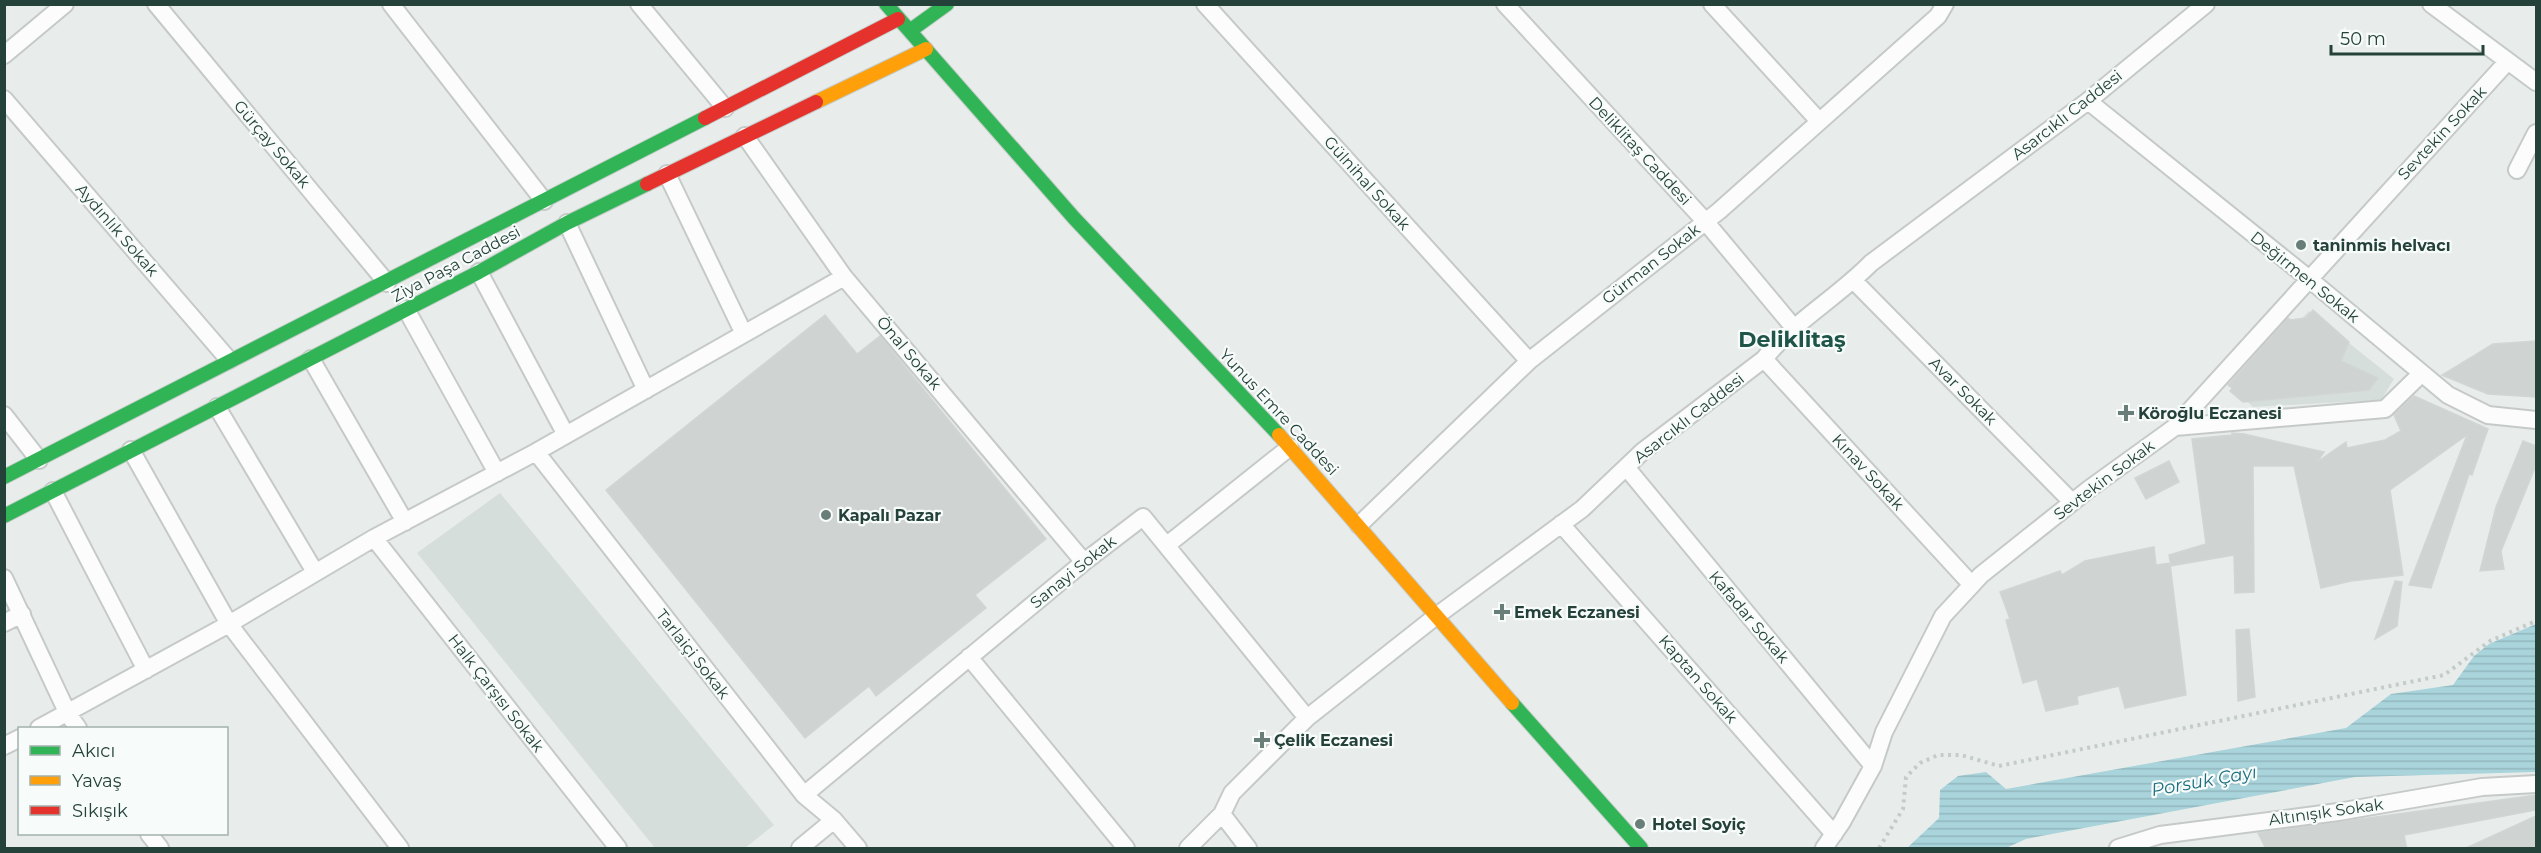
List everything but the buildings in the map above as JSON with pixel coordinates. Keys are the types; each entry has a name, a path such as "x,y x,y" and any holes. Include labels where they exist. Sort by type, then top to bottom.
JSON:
{"main road":[{"name":"Yunus Emre Caddesi","path":"886,4 1074,218 1290,447 1359,525 1435,617 1641,849"},
{"path":"911,30 947,4"},
{"name":"Ziya Paşa Caddesi","path":"4,477 229,360 387,283 898,19"},
{"name":"Ziya Paşa Caddesi","path":"4,516 479,272 567,223 926,49"}],"street":[{"path":"4,55 65,4"},
{"name":"Gürçay Sokak","path":"156,4 387,283"},
{"path":"390,4 544,201"},
{"path":"639,4 725,108"},
{"name":"Gülnihal Sokak","path":"1205,4 1529,361"},
{"name":"Deliklitaş Caddesi","path":"1505,4 1705,221 1796,329"},
{"path":"1712,4 1819,121"},
{"name":"Asarcıklı Caddesi","path":"1188,849 1222,814 1232,793 1307,718 1435,617 1582,509 1626,467 1764,360 1779,340 1796,329 1854,281 1871,263 2088,101 2206,4"},
{"path":"2431,4 2536,82"},
{"name":"Gürman Sokak","path":"1359,525 1529,361 1705,221 1819,121 1937,8"},
{"name":"Sevtekin Sokak","path":"1824,849 1873,766 1884,732 1942,616 1981,574 2072,502 2175,427 2308,278 2507,62"},
{"name":"Aydınlık Sokak","path":"4,99 229,360"},
{"name":"Değirmen Sokak","path":"2088,101 2308,278 2448,395 2488,415 2536,420"},
{"path":"2517,170 2536,133"},
{"name":"Önal Sokak","path":"745,136 844,277 1084,562"},
{"path":"667,174 744,334"},
{"path":"567,223 646,390"},
{"path":"479,272 566,435"},
{"path":"43,727 229,624 374,538 536,452 844,277"},
{"name":"Avar Sokak","path":"1854,281 2072,502"},
{"path":"406,309 497,473"},
{"path":"310,359 405,522"},
{"name":"Kınav Sokak","path":"1764,360 1972,585"},
{"path":"2175,427 2385,410 2422,374"},
{"path":"217,407 315,572"},
{"path":"4,415 39,459"},
{"path":"1167,544 1290,447"},
{"path":"131,450 229,624 400,849"},
{"name":"Tarlaiçi Sokak","path":"536,452 804,795 834,820 858,849"},
{"name":"Kafadar Sokak","path":"1626,467 1873,766"},
{"path":"53,491 146,670"},
{"name":"Sanayi Sokak","path":"804,795 1084,562 1143,517 1307,718"},
{"name":"Kaptan Sokak","path":"1561,524 1834,834"},
{"name":"Halk Çarşısı Sokak","path":"374,538 618,849"},
{"path":"4,578 68,714 77,727"},
{"path":"4,623 22,614"},
{"path":"969,657 1126,849"},
{"path":"4,746 18,739"},
{"name":"Altınışık Sokak","path":"2118,849 2160,835 2338,812 2482,787 2536,784"},
{"path":"1222,814 1248,849"},
{"path":"800,849 834,820"},
{"path":"150,835 160,849"},
{"path":"2148,849 2160,835"}],"path":[{"path":"1880,849 1904,809 1906,777 1920,763 1938,754 1961,755 1998,766 2444,675 2490,641 2536,621"}],"shaded area":[{"path":"2309,311 2394,379 2381,400 2253,407 2235,390"},
{"path":"500,493 774,825 745,848 655,848 417,553"}],"water":[{"name":"Porsuk Çayı","path":"2536,624 2536,772 2355,777 2026,839 2006,848 1907,848 1939,818 1940,790 1958,776 1986,772 2006,789 2346,728 2391,694 2453,685 2474,656 2489,644"}],"traffic: fast":[{"path":"886,4 1074,218 1279,435"},
{"path":"911,30 947,4"},
{"path":"4,477 705,118"},
{"path":"4,516 479,272 567,223 647,184"},
{"path":"1512,703 1641,848"}],"traffic: slow":[{"path":"816,102 926,49"},
{"path":"1279,435 1512,703"}],"traffic: jam":[{"path":"705,118 898,19"},
{"path":"647,184 816,102"}],"place":[{"name":"taninmis helvacı","path":"2301,245"},
{"name":"Köroğlu Eczanesi","path":"2126,413"},
{"name":"Kapalı Pazar","path":"826,515"},
{"name":"Emek Eczanesi","path":"1502,612"},
{"name":"Çelik Eczanesi","path":"1262,740"},
{"name":"Hotel Soyiç","path":"1640,824"}],"district":[{"name":"Deliklitaş","path":"1792,339"}]}
